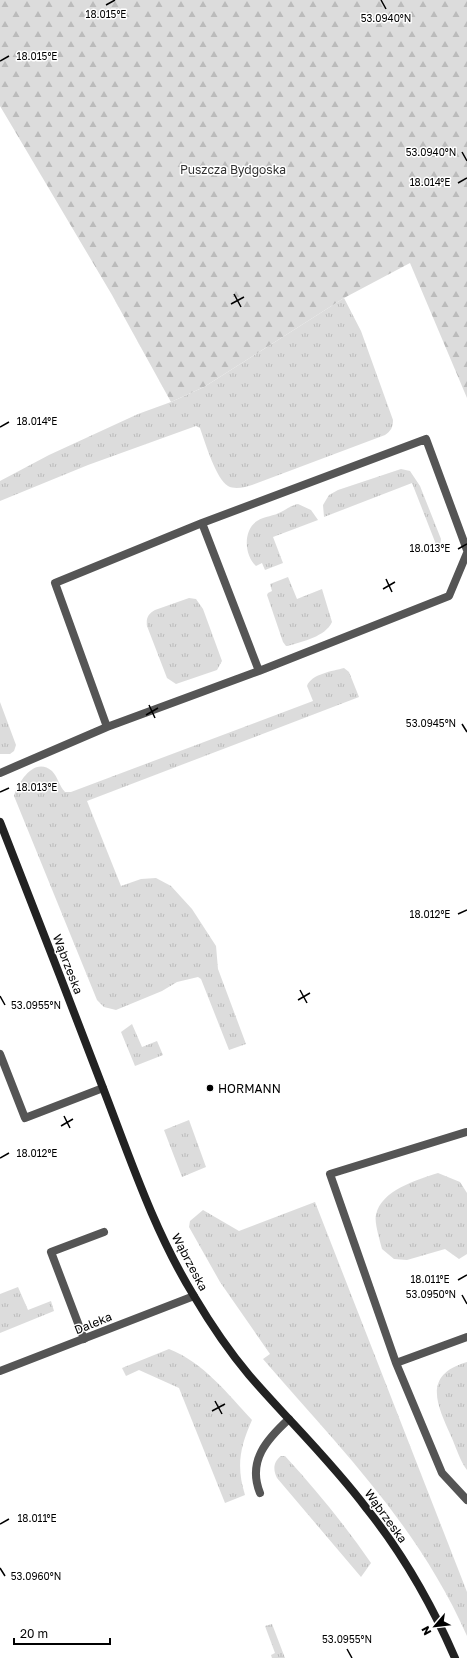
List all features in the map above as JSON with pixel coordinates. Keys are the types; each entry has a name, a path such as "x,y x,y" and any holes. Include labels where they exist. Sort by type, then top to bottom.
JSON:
{"street":[{"path":"0,773 107,727 259,671 449,596 467,552 426,439 202,523 55,583 107,727"},
{"path":"202,523 259,671"},
{"name":"Wąbrzeska","path":"0,822 148,1206 168,1249 194,1296 247,1372 368,1510 414,1577 444,1632 455,1658"},
{"path":"0,1054 25,1118 103,1088"},
{"path":"467,1133 330,1174 396,1363 442,1473 467,1500"},
{"path":"84,1339 51,1252 104,1232"},
{"name":"Daleka","path":"0,1371 194,1296"},
{"path":"396,1363 467,1337"},
{"path":"260,1493 257,1471 261,1450 273,1434 289,1419"}],"green space":[{"name":"Puszcza Bydgoska","path":"0,0 467,0 467,398 410,263 344,298 204,387 171,402 112,295 0,106"},
{"path":"344,298 361,331 393,420 391,429 385,435 252,485 237,488 228,486 219,476 211,460 200,428 196,426 88,465 0,501 0,481 49,455 138,414 171,402 204,387"},
{"path":"401,469 410,471 420,486 441,539 439,552 412,483 324,517 323,505 329,495 338,490"},
{"path":"298,504 311,510 318,520 273,537 283,563 265,570 262,563 256,566 249,556 247,549 247,536 252,525 260,519"},
{"path":"288,577 297,599 322,589 332,622 329,627 319,635 286,646 283,642 267,595 272,591 270,584"},
{"path":"189,598 196,599 203,609 222,661 217,670 176,684 167,678 147,626 147,621 148,616 155,610"},
{"path":"344,668 349,672 359,697 87,801 121,886 141,879 156,878 171,886 192,909 216,946 218,969 246,1044 229,1050 201,979 198,977 177,982 162,991 116,1010 104,1007 97,1000 14,796 23,778 33,769 45,767 54,773 65,792 71,792 313,701 307,686 309,682 323,674"},
{"path":"0,702 16,745 14,751 10,754 0,754"},
{"path":"132,1024 142,1047 157,1041 163,1055 135,1066 121,1032"},
{"path":"189,1120 206,1167 182,1177 164,1130"},
{"path":"438,1173 460,1182 467,1193 467,1254 459,1259 445,1249 407,1260 394,1259 382,1249 376,1222 376,1215 379,1206 385,1199 401,1187"},
{"path":"315,1202 467,1592 467,1636 448,1596 426,1559 402,1524 349,1457 263,1359 270,1354 220,1282 189,1227 190,1221 203,1210 239,1231"},
{"path":"18,1287 28,1310 51,1301 54,1311 0,1333 0,1294"},
{"path":"169,1349 193,1362 204,1370 252,1420 242,1448 240,1466 242,1485 245,1495 225,1503 179,1388 139,1370 126,1376 122,1368"},
{"path":"467,1362 467,1470 460,1458 441,1413 437,1392 438,1383 444,1375 453,1368"},
{"path":"285,1456 341,1521 371,1563 361,1577 277,1478 274,1466 278,1458"},
{"path":"272,1624 285,1658 272,1658 271,1655 275,1653 265,1626"}],"place":[{"name":"HORMANN","path":"210,1088"}]}
